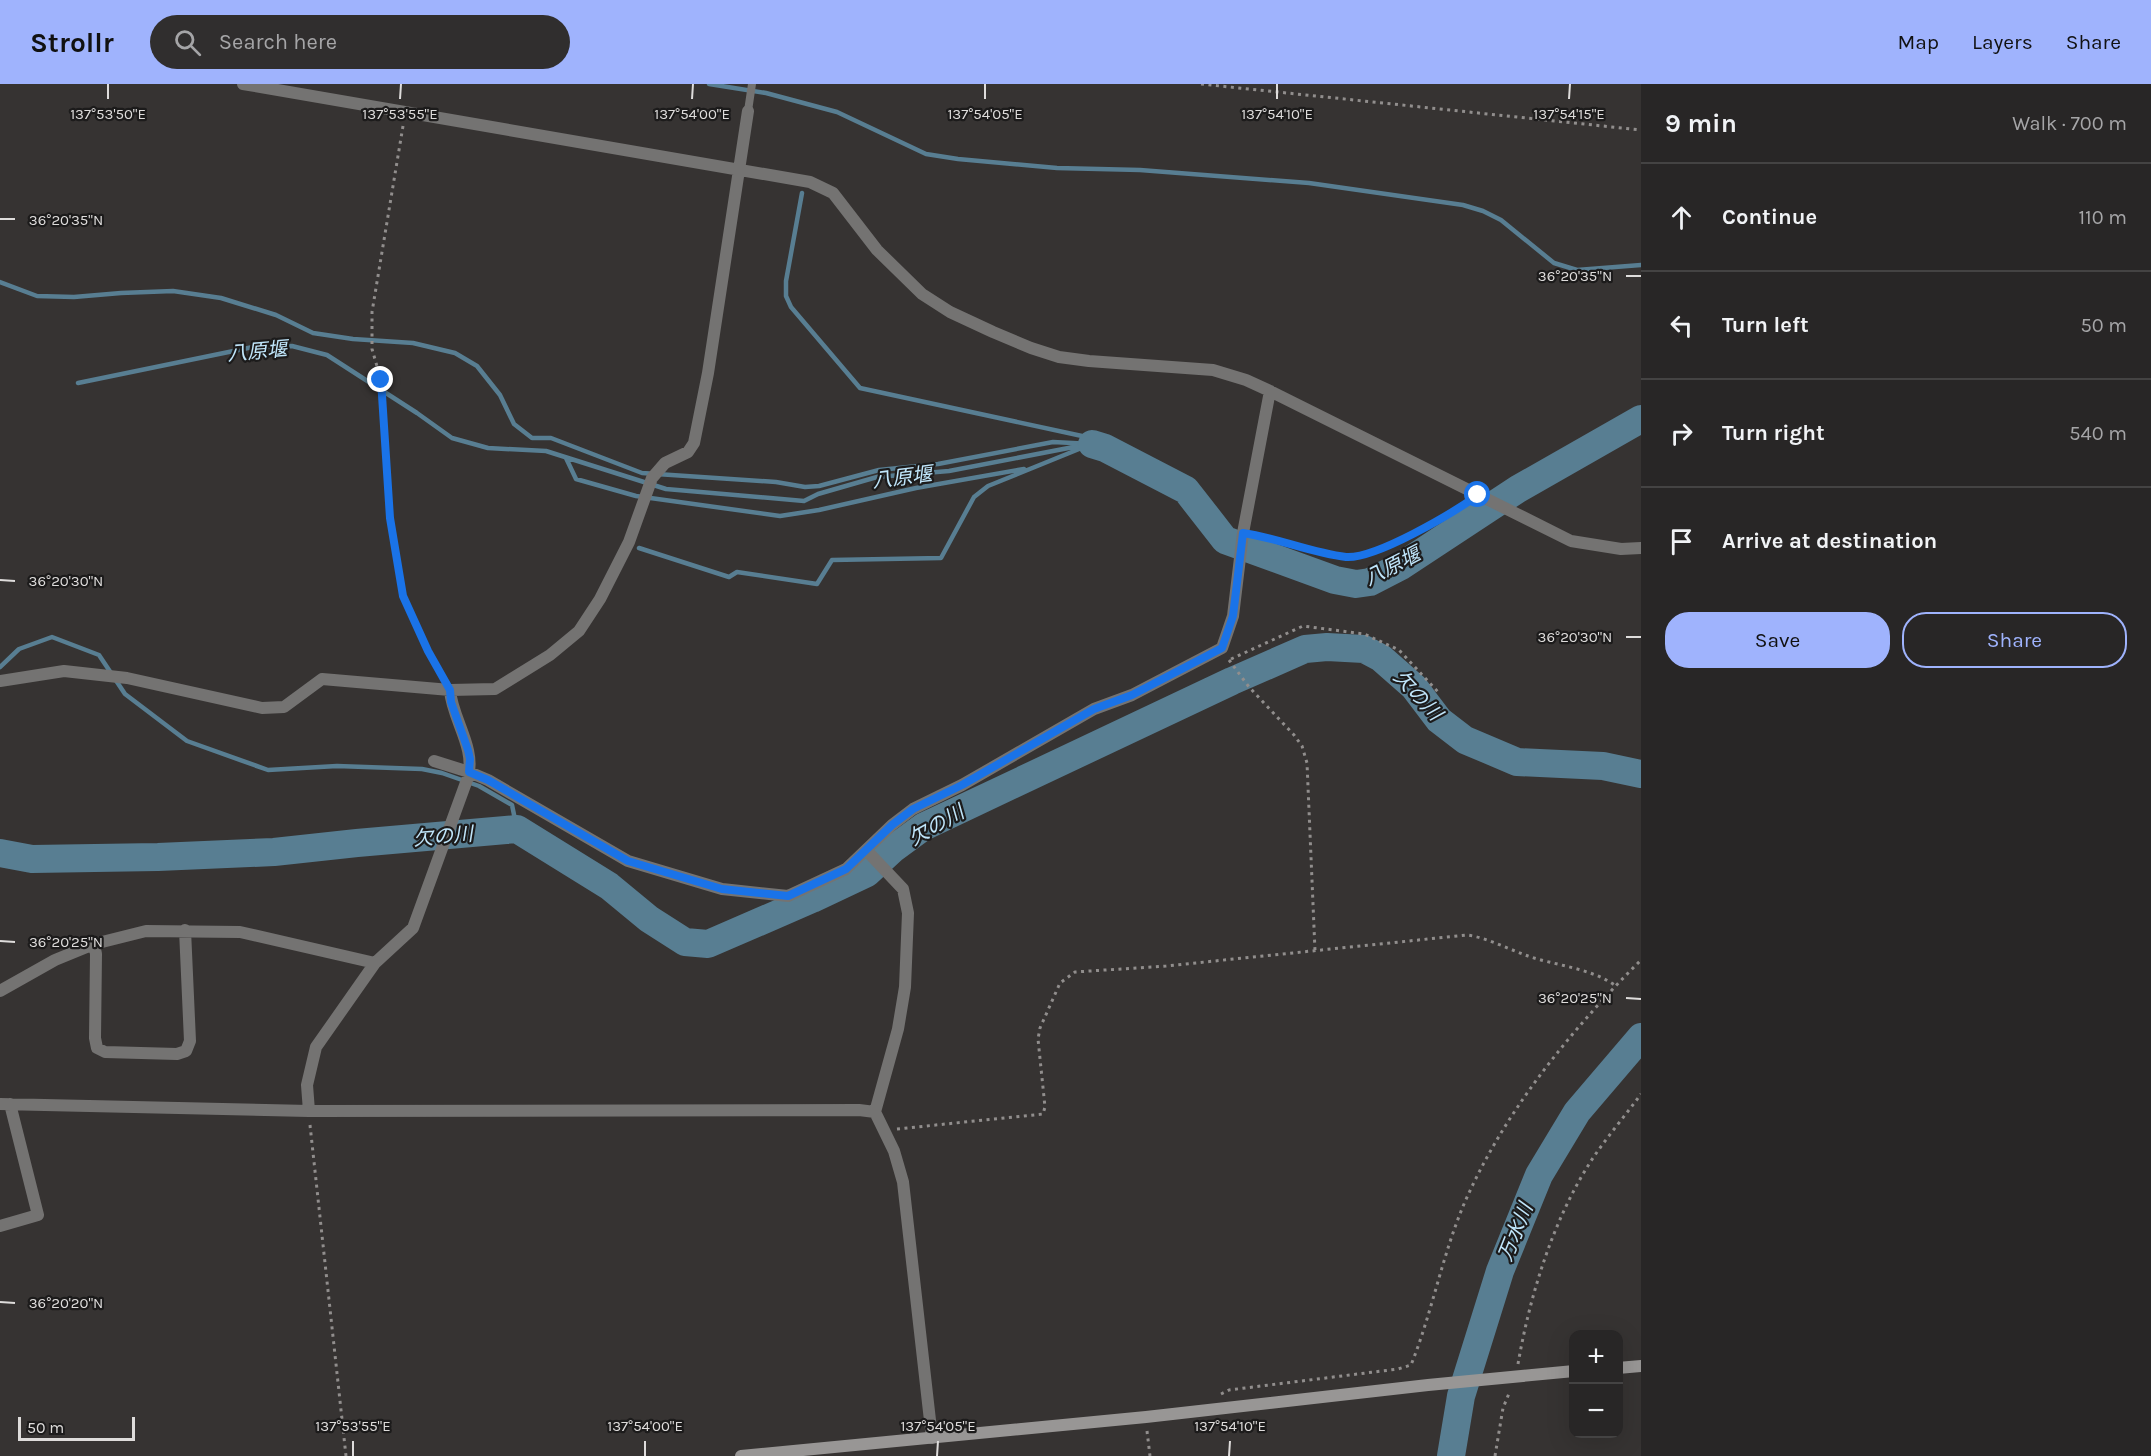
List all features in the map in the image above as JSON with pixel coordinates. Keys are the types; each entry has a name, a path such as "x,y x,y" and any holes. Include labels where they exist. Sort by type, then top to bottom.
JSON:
{"street":[{"path":"243,84 810,182 824,187 838,200 878,250 922,294 950,312 1022,344 1059,357 1213,370 1246,380 1571,541 1620,549 1641,548"},
{"path":"0,681 64,671 127,678 262,708 284,707 322,679 450,690 495,689 568,642 579,631 600,599 629,542 656,471 688,452 694,443 708,373 748,111"},
{"path":"434,761 488,780 628,861 722,889 788,896 846,869 870,853 892,825 913,809 962,785 1094,709 1132,695 1222,648 1233,616 1242,537 1270,391"},
{"path":"309,1111 307,1084 316,1047 375,963 412,928 469,774 468,750 451,702 450,690"},
{"path":"870,853 903,890 906,898 909,932 905,987 898,1029 875,1112 894,1151 904,1192 932,1438"},
{"path":"94,944 96,954 94,1038 97,1048 105,1052 177,1054 186,1051 190,1041 185,930"},
{"path":"0,991 55,960 94,944 146,931 240,932 375,963"},
{"path":"0,1226 38,1215 5,1104 309,1111 859,1110 875,1112"},
{"path":"1623,1368 1641,1366"},
{"path":"741,1456 1208,1411 1428,1385 1569,1371"}],"lane":[{"path":"748,111 752,84"}],"path":[{"path":"1201,84 1641,130"},
{"path":"405,113 372,312 372,349 381,380 390,518 403,596 428,651 450,690"},
{"path":"1242,537 1345,557 1358,557 1412,534 1480,496"},
{"path":"1229,660 1303,626 1364,634 1399,650 1440,694"},
{"path":"1232,666 1302,746 1307,763 1316,951"},
{"path":"885,1131 1043,1114 1045,1107 1038,1039 1040,1028 1060,983 1075,972 1467,935 1477,936 1528,956 1601,976 1616,986"},
{"path":"1208,1411 1212,1398 1229,1390 1398,1370 1411,1365 1422,1338 1464,1205 1493,1144 1534,1084 1575,1032 1641,960"},
{"path":"1495,1456 1510,1377 1548,1250 1564,1209 1591,1161 1641,1094"},
{"path":"309,1111 346,1456"},
{"path":"1146,1417 1150,1456"}],"waterway":[{"path":"709,84 766,93 837,112 926,154 1057,168 1140,170 1309,183 1463,205 1501,220 1554,263 1577,270 1641,265"},
{"path":"802,193 786,281 786,296 791,307 860,388 1082,436 1092,444"},
{"path":"0,282 37,296 74,297 173,291 221,298 276,315 313,333 353,339 413,343 455,353 477,366 500,395 514,424 532,438 551,438 642,473 776,482 805,487 819,486 879,470 938,464 1053,442 1092,444"},
{"name":"八原堰","path":"78,383 253,347 292,346 327,355 452,438 488,448 546,451 666,489 804,501 818,494 877,477 949,471 1084,445"},
{"name":"八原堰","path":"1092,444 1105,448 1186,490 1225,540 1335,580 1356,584 1370,582 1401,566 1518,489 1641,419"},
{"path":"639,548 729,577 737,572 817,584 832,560 941,558 974,497 988,486 1084,447"},
{"path":"566,458 576,479 636,496 780,516 1024,469"},
{"path":"0,667 19,649 52,637 99,655 125,694 187,741 268,770 337,766 422,769 442,773 479,786 512,805 517,829"},
{"name":"欠の川","path":"0,853 32,859 274,852 517,829 609,886 649,919 685,942 708,944 867,873 893,849 923,827 1232,681 1305,649 1327,647 1364,649 1381,658 1414,687 1439,720 1465,740 1517,762 1603,766 1641,774"},
{"name":"万水川","path":"1451,1456 1461,1396 1500,1271 1539,1175 1577,1112 1641,1037"}],"route":[{"path":"381,380 390,518 403,596 428,651 450,690 451,702 468,750 469,772 488,780 628,861 722,889 788,896 846,869 892,825 913,809 962,785 1094,709 1132,695 1222,648 1233,616 1243,533 1345,557 1358,557 1412,534 1478,495"}]}
